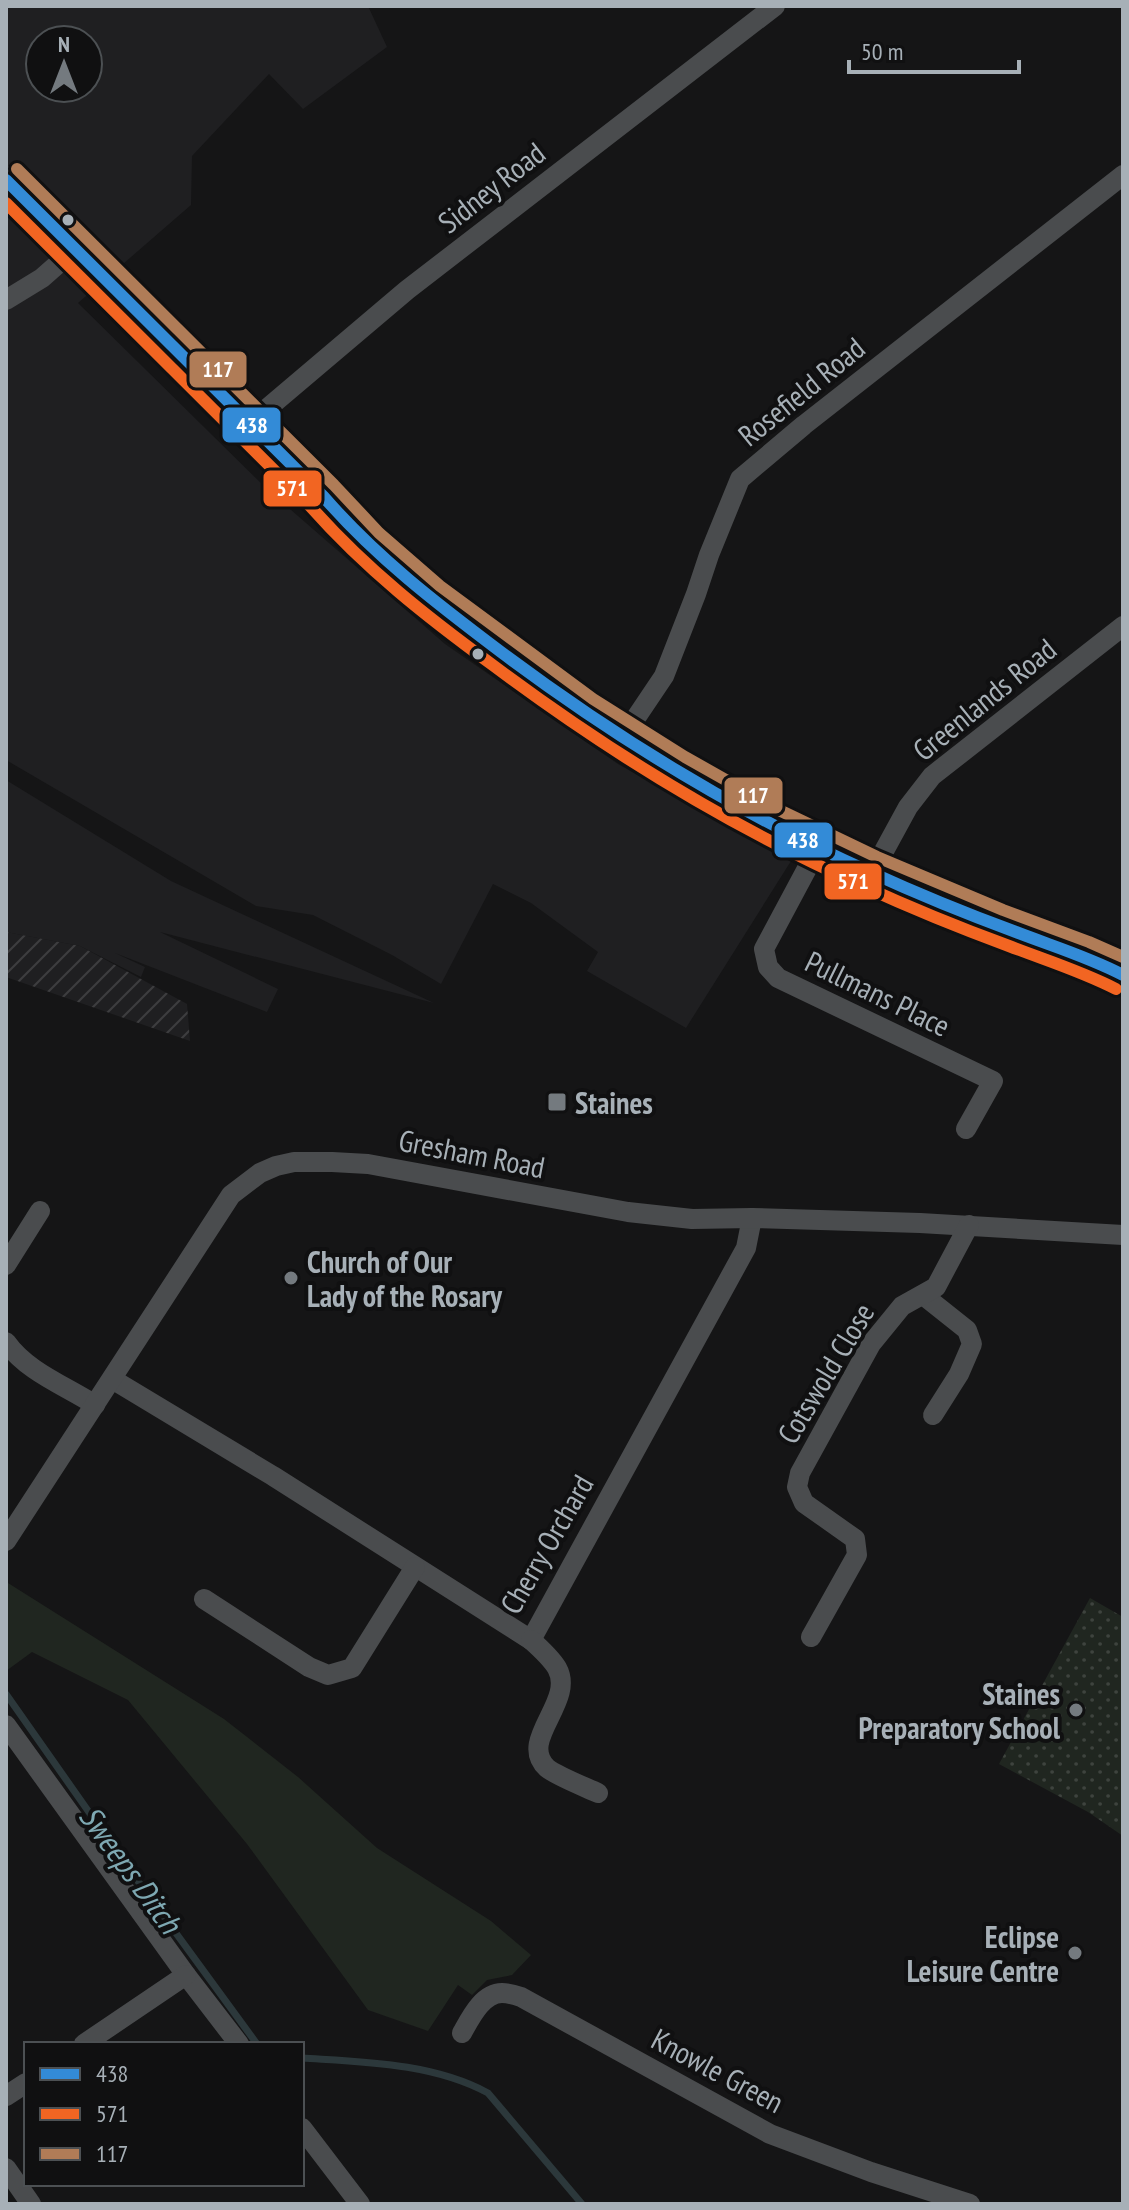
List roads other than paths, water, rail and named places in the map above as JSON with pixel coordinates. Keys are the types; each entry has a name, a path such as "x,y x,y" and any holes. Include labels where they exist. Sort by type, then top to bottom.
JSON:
{"street":[{"name":"Sidney Road","path":"250,423 407,290 775,6"},
{"name":"Rosefield Road","path":"623,737 664,676 740,479 1123,175"},
{"path":"7,182 323,496 367,544 435,604 526,671 623,737 735,805 818,848 872,873 1120,970"},
{"path":"6,300 42,278 76,248"},
{"name":"Greenlands Road","path":"872,873 908,807 932,776 1123,626"},
{"name":"Pullmans Place","path":"818,848 764,949 768,967 778,978 993,1081 966,1129"},
{"name":"Gresham Road","path":"9,1531 231,1195 244,1183 276,1166 311,1161 368,1164 628,1212 692,1219 969,1225 1123,1235"},
{"path":"6,1265 40,1211"},
{"name":"Cherry Orchard","path":"112,1379 273,1476 531,1640 746,1248 752,1218"},
{"name":"Cotswold Close","path":"811,1637 857,1555 855,1539 804,1503 797,1487 800,1473 871,1344 902,1306 936,1287 969,1225"},
{"path":"923,1295 967,1330 972,1344 959,1374 933,1415"},
{"path":"6,1342 27,1364 95,1405"},
{"path":"204,1599 309,1667 328,1675 352,1668 415,1567"},
{"path":"531,1640 557,1668 560,1678 560,1692 540,1737 537,1749 540,1758 548,1769 598,1793"},
{"path":"6,1725 237,2042"},
{"path":"87,2042 186,1975"},
{"name":"Knowle Green","path":"462,2033 476,2009 494,1994 521,1997 770,2134 961,2203"},
{"path":"6,2096 24,2084"},
{"path":"304,2131 360,2204"},
{"path":"6,2168 31,2204"}],"waterway":[{"name":"Sweeps Ditch","path":"6,1694 256,2042"},
{"name":"Sweeps Ditch","path":"304,2058 421,2070 444,2075 488,2093 582,2204"}],"place":[{"name":"Staines","path":"557,1102"},
{"name":"Church of Our Lady of the Rosary","path":"291,1278"},
{"name":"Staines Preparatory School","path":"1076,1710"},
{"name":"Eclipse Leisure Centre","path":"1075,1953"}]}
